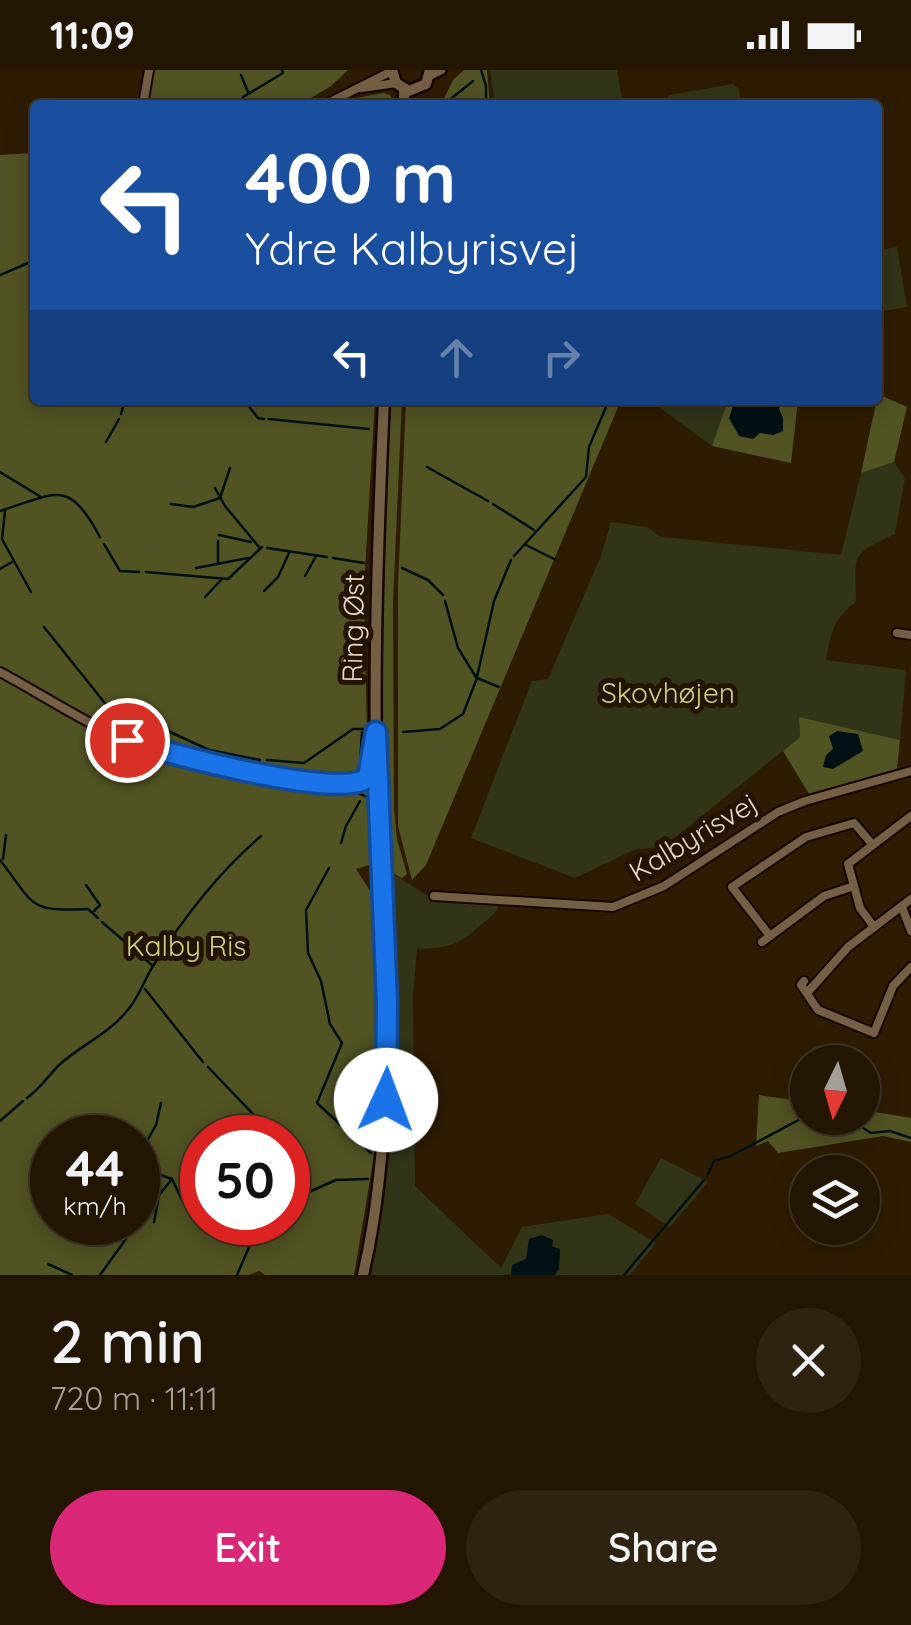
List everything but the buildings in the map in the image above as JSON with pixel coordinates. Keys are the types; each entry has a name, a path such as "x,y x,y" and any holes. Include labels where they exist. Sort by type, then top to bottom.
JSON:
{"main road":[{"path":"392,70 403,100"},
{"path":"415,100 418,90 434,72"},
{"path":"400,87 418,90"},
{"name":"Ring Øst","path":"363,1275 384,1139 387,1061 376,732 376,575 384,405"}],"street":[{"path":"144,100 149,70"},
{"path":"334,100 392,70"},
{"path":"353,90 400,87"},
{"path":"897,633 911,634"},
{"path":"0,672 107,730 149,748 301,781 350,785 377,797"},
{"path":"350,785 368,777 376,732"},
{"name":"Kalbyrisvej","path":"434,896 613,907 664,886 778,812 911,771"},
{"path":"874,927 860,908 848,864 911,816"},
{"path":"854,886 824,896 766,939 732,887 806,838 833,829 854,823 872,844"},
{"path":"807,993 848,947 911,899"},
{"path":"902,906 911,931"},
{"path":"804,980 801,984 818,1010 874,1033 893,986 911,966"}],"green space":[{"path":"144,70 348,70 307,100 141,100"},
{"path":"464,70 487,70 490,100 443,100 453,80"},
{"path":"490,70 617,70 622,100 494,100"},
{"path":"733,84 739,89 740,100 665,100 670,95"},
{"path":"384,93 392,100 351,100"},
{"name":"Kalby Ris","path":"30,153 30,405 375,405 364,588 367,734 359,775 345,779 347,791 370,799 369,865 356,869 372,894 381,1064 376,1144 354,1275 265,1275 259,1271 249,1275 0,1275 0,155"},
{"path":"897,247 907,307 882,311 882,249"},
{"path":"882,396 907,407 894,462 861,473 876,405 882,405"},
{"path":"390,405 402,405 393,602 394,807 397,839 407,874 402,878 387,870 381,716"},
{"path":"406,405 619,405 426,865 412,880 398,826 398,586"},
{"path":"656,405 726,405 712,446"},
{"path":"726,405 797,405 791,463 712,446"},
{"name":"Skovhøjen","path":"894,462 905,478 895,534 858,557 856,602 838,621 826,660 906,670 900,740 799,717 800,737 663,847 636,849 575,878 471,838 532,681 548,679 601,556 611,522 647,527 661,537 841,555 861,473"},
{"path":"799,717 900,740 897,769 809,794 783,751 800,737"},
{"path":"387,870 433,899 500,904 493,915 457,943 417,949 413,995 415,1186 501,1268 522,1227 608,1214 656,1243 630,1275 369,1275 387,1173 392,1105"},
{"path":"759,1095 790,1100 790,1135 880,1135 880,1113 911,1118 911,1142 883,1136 778,1153 768,1141 756,1146"},
{"path":"661,1158 708,1182 670,1227 635,1204"}],"shaded area":[{"path":"733,405 780,405 783,431 773,435 760,433 753,439 739,436 729,418"},
{"path":"837,731 858,734 863,751 833,769 823,767 826,755 833,749 829,736"},
{"path":"542,1235 560,1249 555,1275 511,1275 512,1265 526,1259 529,1239"}],"waterway":[{"path":"243,97 283,73 282,70"},
{"path":"481,70 486,100"},
{"path":"241,75 248,92"},
{"path":"449,100 473,81"},
{"path":"0,275 30,262"},
{"path":"121,414 124,405"},
{"path":"248,405 258,418 264,419"},
{"path":"514,556 586,477 589,447 606,407"},
{"path":"106,442 119,419"},
{"path":"269,419 369,429"},
{"path":"427,467 488,501"},
{"path":"171,504 193,507 220,498 230,468"},
{"path":"0,472 41,497"},
{"path":"215,488 259,547"},
{"path":"0,511 59,495 79,506 100,537"},
{"path":"493,504 534,530"},
{"path":"5,511 2,539 31,592"},
{"path":"219,535 251,542"},
{"path":"218,541 218,564"},
{"path":"104,544 120,571 139,572"},
{"path":"526,545 556,560"},
{"path":"146,572 228,579 262,547"},
{"path":"267,548 327,557"},
{"path":"264,591 278,577 289,553"},
{"path":"305,576 316,556"},
{"path":"196,568 248,558"},
{"path":"333,558 364,563"},
{"path":"477,677 494,601 511,560"},
{"path":"0,569 12,562"},
{"path":"402,568 428,580 443,595"},
{"path":"205,597 221,580"},
{"path":"445,601 458,648 476,677"},
{"path":"44,627 112,712 209,750 260,760"},
{"path":"403,732 440,729 463,714 477,678 499,687"},
{"path":"267,760 304,763 353,729 364,729"},
{"path":"360,765 362,732"},
{"path":"341,843 360,801"},
{"path":"3,859 6,835"},
{"path":"27,1098 59,1065 126,1012 189,914 230,865 261,836"},
{"path":"0,860 34,902 53,909 88,909 98,918"},
{"path":"329,868 306,910 308,953 321,981 330,1024 342,1043 317,1103 371,1153"},
{"path":"86,885 100,905 94,911"},
{"path":"102,922 153,966"},
{"path":"145,989 203,1062"},
{"path":"208,1067 254,1115"},
{"path":"0,1121 23,1101"},
{"path":"158,1115 161,1103"},
{"path":"708,1174 714,1161 790,1125"},
{"path":"880,1132 911,1138"},
{"path":"160,1175 172,1179 180,1196"},
{"path":"160,1194 172,1179"},
{"path":"310,1191 336,1180 368,1179"},
{"path":"624,1275 704,1180"},
{"path":"100,1275 122,1245"},
{"path":"237,1275 250,1245"},
{"path":"48,1264 72,1275"}],"route":[{"path":"127,740 244,770 350,785 368,777 376,732 387,1004 386,1100"}]}
